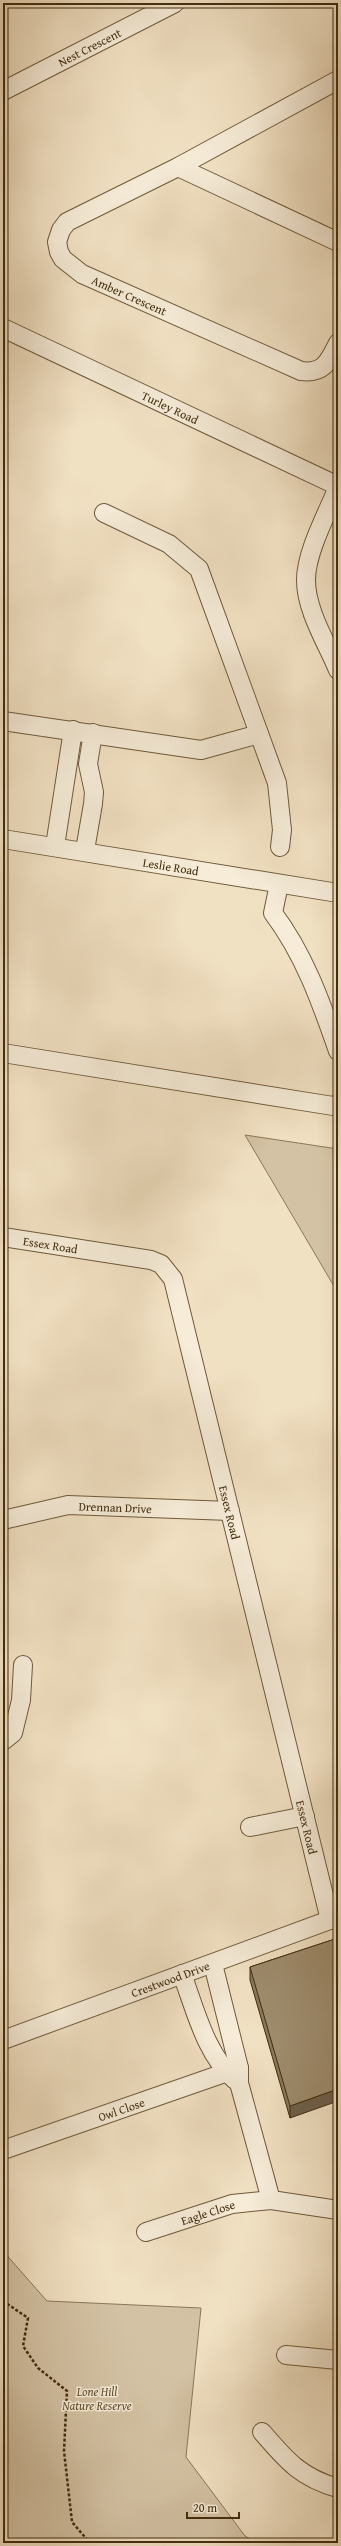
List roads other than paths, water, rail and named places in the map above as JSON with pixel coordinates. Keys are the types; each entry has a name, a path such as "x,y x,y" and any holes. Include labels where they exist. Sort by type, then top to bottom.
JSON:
{"street":[{"name":"Nest Crescent","path":"3,91 175,3"},
{"name":"Amber Crescent","path":"338,80 178,167 67,222 61,230 57,242 63,259 82,274 301,371 312,372 322,369 329,362 338,343"},
{"path":"178,167 338,242"},
{"name":"Turley Road","path":"3,328 338,487"},
{"path":"338,487 312,553 306,581 310,603 338,670"},
{"path":"104,513 169,544 199,569 277,783 282,830 280,847"},
{"path":"3,721 73,730 201,750 259,734"},
{"path":"55,846 73,730"},
{"path":"85,850 94,804 94,792 88,764 92,733"},
{"name":"Leslie Road","path":"3,838 85,850 338,893"},
{"path":"279,884 273,913 288,933 332,1015 338,1050"},
{"path":"3,1053 334,1106 338,1104"},
{"name":"Essex Road","path":"3,1237 151,1260 161,1264 173,1279 305,1816 334,1919"},
{"name":"Drennan Drive","path":"3,1520 68,1506 230,1511"},
{"path":"3,1741 13,1733 21,1700 23,1665"},
{"path":"250,1827 305,1816"},
{"name":"Crestwood Drive","path":"3,2040 334,1919"},
{"path":"213,1964 235,2075 271,2200"},
{"path":"182,1974 207,2038 235,2075"},
{"name":"Owl Close","path":"3,2150 235,2075"},
{"name":"Eagle Close","path":"146,2232 232,2204 271,2200 338,2210"},
{"path":"286,2355 338,2360"},
{"path":"262,2432 289,2464 308,2477 338,2488"}],"park label":[{"name":"Lone Hill Nature Reserve","path":"97,2398"}]}
